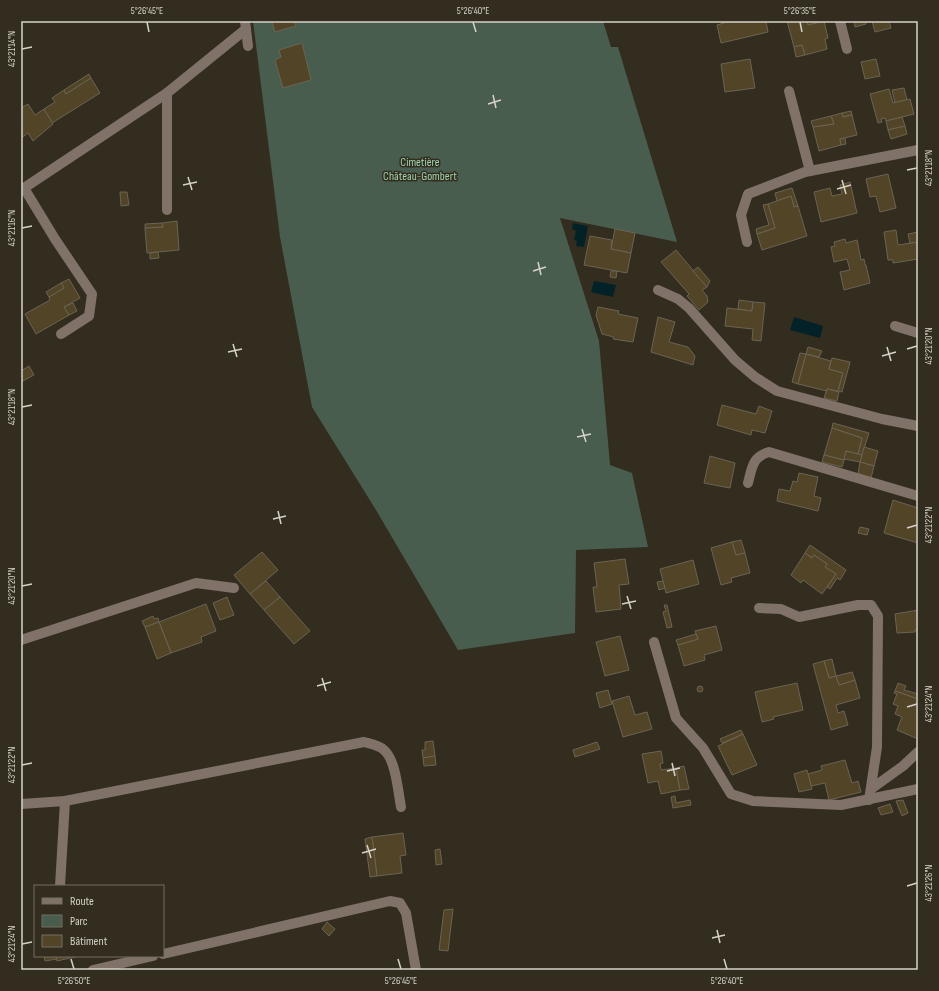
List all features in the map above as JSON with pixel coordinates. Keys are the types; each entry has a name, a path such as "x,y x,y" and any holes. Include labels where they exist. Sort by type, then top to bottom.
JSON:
{"street":[{"path":"840,21 847,49"},
{"path":"245,25 248,46"},
{"path":"61,334 89,316 92,294 22,189 167,93 245,25"},
{"path":"789,91 810,171"},
{"path":"167,93 167,210"},
{"path":"746,242 741,215 748,194 810,171 918,150"},
{"path":"658,290 678,299 689,308 735,360 755,377 777,391 882,419 918,426"},
{"path":"895,326 918,333"},
{"path":"748,483 754,461 760,454 769,452 918,496"},
{"path":"21,640 196,583 234,588"},
{"path":"759,608 781,609 799,617 858,605 871,605 878,616 877,747 870,795"},
{"path":"654,642 676,718 703,748 732,794 752,800 841,805 870,795 918,789"},
{"path":"21,804 64,801 364,742 376,745 385,750 392,761 400,807"},
{"path":"870,795 918,752"},
{"path":"60,885 64,801"},
{"path":"164,954 390,901 400,903 406,913 416,970"},
{"path":"93,970 149,957"}],"green space":[{"name":"Cimetière Château-Gombert","path":"253,21 603,21 611,47 618,47 677,242 560,218 599,341 610,465 632,473 648,547 576,550 575,633 458,650 376,510 312,407 280,237"}],"water":[{"path":"573,223 588,226 584,247 576,246 577,241 574,240 576,231 572,229"},
{"path":"594,281 616,285 613,297 591,292"},
{"path":"794,317 823,326 820,338 790,330"}],"building":[{"path":"272,21 294,21 296,26 275,32"},
{"path":"731,21 766,21 768,32 721,43 717,25"},
{"path":"787,21 807,21 808,25 824,21 828,38 825,39 827,49 805,55 802,45 794,47"},
{"path":"807,21 823,21 808,25"},
{"path":"854,21 866,21 866,24 855,27"},
{"path":"872,21 889,21 891,28 875,32"},
{"path":"302,43 311,80 283,88 275,60 281,57 279,50"},
{"path":"802,45 805,55 796,57 794,47"},
{"path":"750,59 755,88 725,92 721,64"},
{"path":"876,59 880,76 865,79 861,62"},
{"path":"89,74 91,78 66,94 64,90"},
{"path":"91,78 100,93 52,123 44,109 55,102 52,98 64,90 66,94"},
{"path":"904,88 907,100 895,103 892,90"},
{"path":"889,89 893,103 910,99 914,114 886,121 885,118 881,119 882,122 878,123 870,94"},
{"path":"28,104 35,115 44,109 53,124 33,141 28,133 21,138 21,108"},
{"path":"851,111 852,115 843,117 842,113"},
{"path":"842,113 843,117 852,115 857,135 840,139 841,145 819,151 813,127 834,124 831,116"},
{"path":"831,116 834,124 813,127 811,121"},
{"path":"902,117 905,126 888,130 886,121"},
{"path":"905,126 907,134 891,139 888,130"},
{"path":"845,138 846,144 841,145 840,139"},
{"path":"888,174 896,208 880,212 876,196 870,197 866,179"},
{"path":"850,182 857,213 821,222 814,192 830,188 832,196 842,194 840,185"},
{"path":"792,188 798,206 794,207 791,196 777,201 775,193"},
{"path":"120,192 127,192 129,205 121,206"},
{"path":"791,196 794,207 798,206 807,236 762,250 757,234 775,228 768,204"},
{"path":"768,204 775,228 757,234 756,229 769,225 763,205"},
{"path":"177,221 179,250 147,253 145,228 163,227 162,223"},
{"path":"162,223 163,227 145,228 145,224"},
{"path":"615,229 635,233 631,253 611,249"},
{"path":"896,230 898,245 918,242 918,259 893,263 893,260 888,260 884,232"},
{"path":"918,232 918,242 910,243 908,234"},
{"path":"590,236 612,240 611,249 631,253 627,273 584,265"},
{"path":"845,239 846,243 857,240 861,260 864,259 870,283 844,290 840,272 850,270 847,259 834,262 831,247 835,246 834,242"},
{"path":"676,250 707,287 702,290 707,296 708,302 699,310 687,296 689,294 661,262"},
{"path":"158,252 159,258 150,259 150,253"},
{"path":"698,267 710,281 707,287 693,271"},
{"path":"611,271 617,271 616,278 610,277"},
{"path":"69,279 80,298 64,307 69,315 36,334 25,314 50,300 49,297 64,288 61,283"},
{"path":"61,283 64,288 49,297 46,292"},
{"path":"739,300 753,302 752,311 738,309"},
{"path":"753,302 765,303 761,341 752,340 753,329 725,326 727,308 752,311"},
{"path":"73,303 77,311 69,315 64,307"},
{"path":"598,307 619,311 618,314 638,318 633,342 613,339 614,337 602,334 596,315"},
{"path":"658,317 675,322 669,342 688,347 695,356 693,365 651,352"},
{"path":"808,347 822,351 819,357 806,354"},
{"path":"800,353 806,354 798,384 792,382"},
{"path":"806,354 831,361 829,369 843,373 838,391 827,389 827,391 798,384"},
{"path":"832,358 850,362 842,392 838,391 843,373 829,369"},
{"path":"29,366 34,375 21,382 21,371"},
{"path":"827,389 839,392 837,401 824,398"},
{"path":"722,405 756,414 759,406 772,411 765,433 752,430 751,435 717,425"},
{"path":"833,423 869,433 862,455 858,454 862,438 832,428"},
{"path":"832,428 862,438 858,454 846,451 844,460 824,455"},
{"path":"864,447 878,451 874,466 860,462"},
{"path":"846,451 862,455 860,462 844,459"},
{"path":"824,455 844,460 842,467 822,462"},
{"path":"710,456 735,463 730,488 704,483"},
{"path":"860,462 874,466 871,478 858,474"},
{"path":"799,473 818,477 814,496 821,498 818,511 777,501 779,489 790,491 793,481 797,482"},
{"path":"893,500 918,508 918,543 884,533"},
{"path":"860,527 869,529 867,535 858,533"},
{"path":"741,540 745,553 736,555 732,542"},
{"path":"732,542 736,555 745,553 750,573 731,578 732,582 721,585 711,548"},
{"path":"810,545 846,570 840,580 837,578 830,589 827,587 836,574 825,567 827,564 814,555 812,558 805,553"},
{"path":"262,552 278,570 250,594 234,575"},
{"path":"805,553 812,558 814,555 827,564 825,567 836,574 822,594 803,580 801,583 791,575"},
{"path":"625,559 629,584 619,585 621,609 596,612 593,587 597,587 594,563"},
{"path":"693,560 699,584 666,593 660,569"},
{"path":"266,581 280,597 264,610 250,594"},
{"path":"663,581 665,588 659,590 657,582"},
{"path":"227,597 234,615 220,620 213,603"},
{"path":"280,597 310,631 294,644 264,610"},
{"path":"206,604 216,631 201,637 202,642 171,653 159,622"},
{"path":"664,605 667,605 672,627 667,628 663,612 666,611"},
{"path":"918,610 918,630 915,630 915,632 897,633 895,614"},
{"path":"153,616 154,619 158,618 159,622 145,627 142,621"},
{"path":"159,622 171,653 157,659 145,627"},
{"path":"716,626 722,650 704,655 705,660 684,666 678,645 698,639 695,631"},
{"path":"696,634 698,639 678,645 676,640"},
{"path":"620,636 629,670 605,676 596,642"},
{"path":"832,659 836,676 829,678 824,661"},
{"path":"824,661 829,678 836,676 839,685 855,680 860,698 836,705 838,713 844,711 848,725 831,730 813,664"},
{"path":"852,672 855,680 839,685 836,676"},
{"path":"797,683 803,710 773,717 774,719 762,722 755,692"},
{"path":"898,683 906,686 904,690 918,694 918,699 895,691"},
{"path":"700,686 703,689 700,692 697,689"},
{"path":"608,690 612,704 600,708 596,693"},
{"path":"895,691 918,699 918,739 897,730 902,717 895,714 898,706 893,704 897,694 894,693"},
{"path":"629,696 635,715 647,712 652,729 623,737 612,701"},
{"path":"741,730 743,734 722,743 720,739"},
{"path":"743,734 757,765 732,775 718,746"},
{"path":"433,741 435,756 423,758 422,750 425,750 425,742"},
{"path":"597,742 600,749 575,757 573,750"},
{"path":"661,751 663,763 660,764 661,770 676,768 680,790 661,794 658,781 648,783 642,754"},
{"path":"435,756 436,765 424,766 423,758"},
{"path":"845,760 852,783 858,781 861,792 829,800 825,783 811,786 808,774 822,770 821,766"},
{"path":"684,766 689,789 680,790 676,768"},
{"path":"807,770 812,789 799,792 794,774"},
{"path":"675,796 676,803 690,800 691,805 673,808 671,797"},
{"path":"903,800 908,813 902,816 896,801"},
{"path":"890,804 893,812 881,815 878,808"},
{"path":"403,833 406,855 400,856 402,873 377,876 372,837"},
{"path":"372,837 377,876 370,877 365,839"},
{"path":"440,849 442,864 436,865 435,850"},
{"path":"453,909 448,951 439,950 444,910"},
{"path":"327,922 335,929 329,936 322,929"},
{"path":"44,957 56,957 57,959 45,961"},
{"path":"56,957 75,957 57,961"}]}
